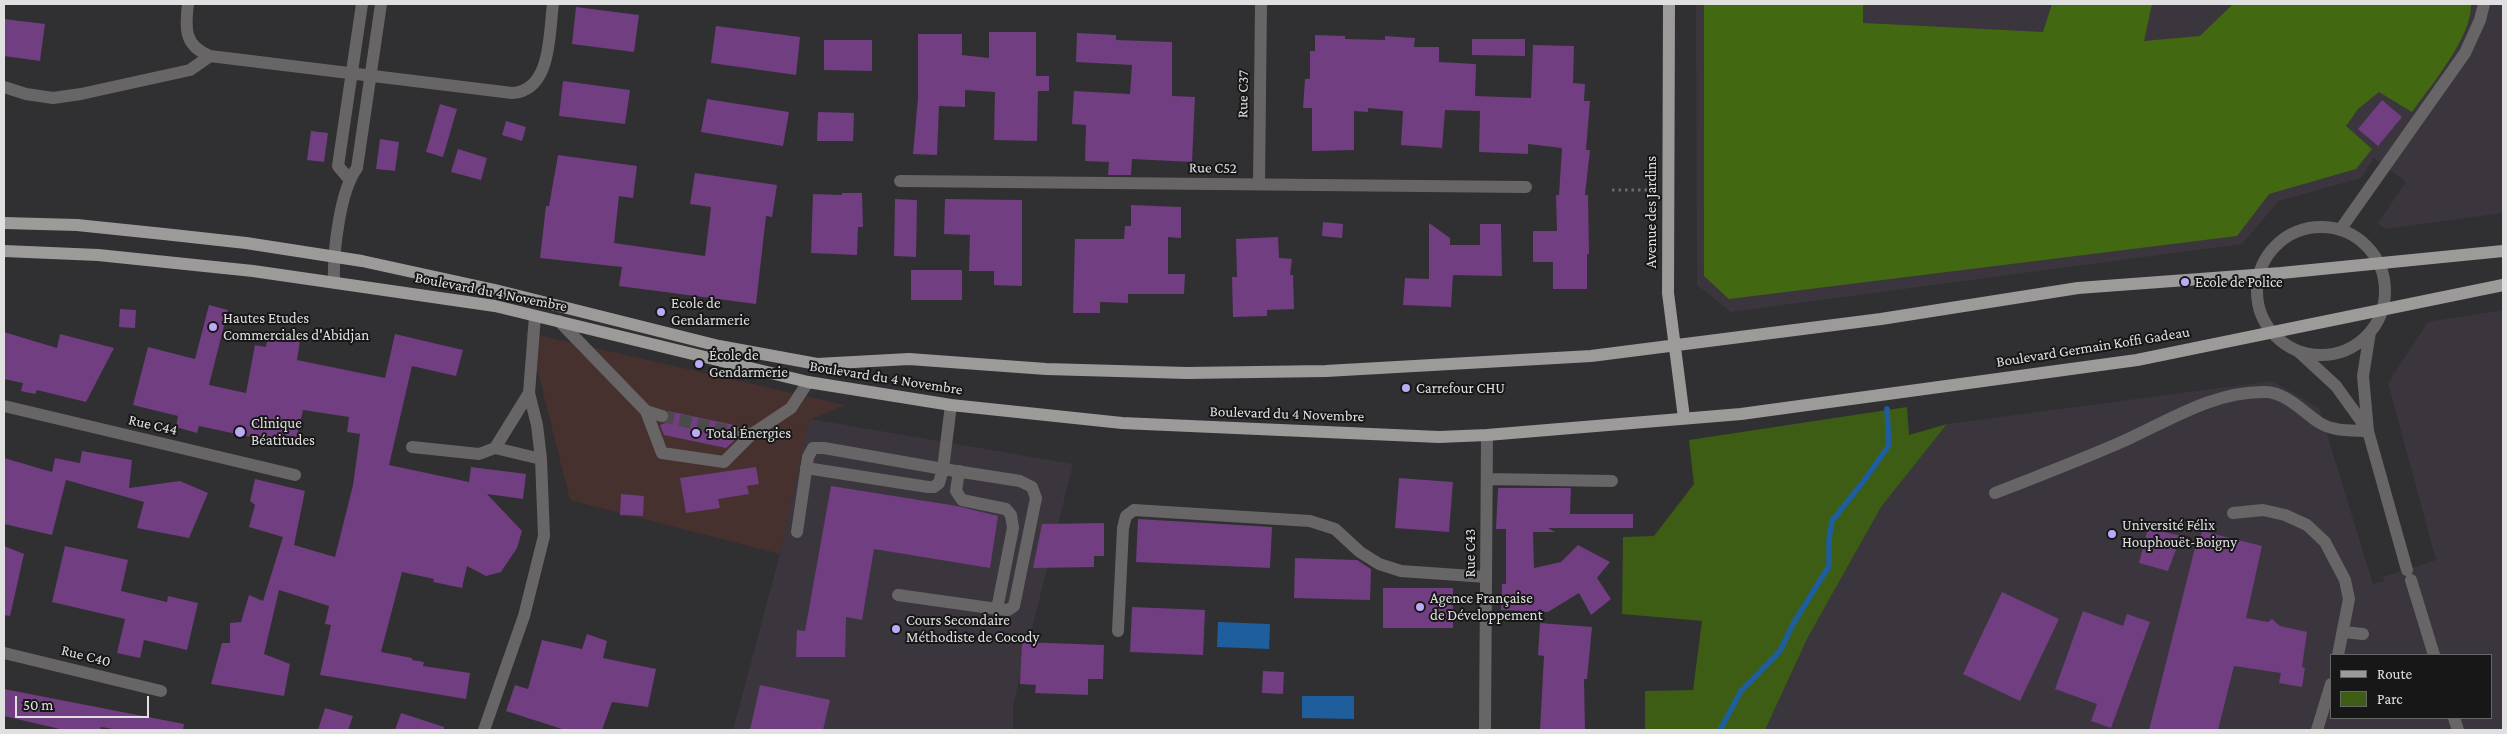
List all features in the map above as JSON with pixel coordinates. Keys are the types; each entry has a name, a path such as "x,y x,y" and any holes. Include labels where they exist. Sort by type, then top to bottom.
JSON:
{"main road":[{"name":"Avenue des Jardins","path":"1669,4 1668,293 1684,418"},
{"name":"Boulevard du 4 Novembre","path":"4,224 77,225 246,243 333,257 495,290 719,346 817,364 909,359 1046,369 1187,373 1326,371 1592,356 1675,346"},
{"name":"Boulevard du 4 Novembre","path":"4,251 168,261 334,281 495,306 808,382 950,405 1122,423 1439,437 1487,436 1684,418"},
{"path":"1675,346 1881,319 2078,288 2259,275 2503,251"},
{"name":"Boulevard Germain Koffi Gadeau","path":"1684,418 1741,414 2137,360 2503,285"}],"street":[{"path":"188,4 187,34 199,52 210,56 522,92 538,80 543,70 553,4"},
{"path":"349,179 338,166 362,4"},
{"path":"334,281 333,257 349,179 358,168 381,4"},
{"name":"Rue C37","path":"1259,184 1260,4"},
{"path":"2340,230 2465,53 2477,28 2483,5"},
{"path":"4,87 26,94 53,98 81,94 190,70 210,56"},
{"name":"Rue C52","path":"900,181 1526,187"},
{"path":"2368,431 2336,386 2297,350 2271,332 2259,308 2257,298 2259,275 2271,250 2286,237 2304,229 2324,227 2340,230 2360,240 2380,264 2385,289 2382,311 2370,332 2363,376 2368,431 2434,654"},
{"path":"484,730 524,616 544,536 541,459 537,425 529,393 535,316"},
{"path":"559,321 646,411 662,453 724,462 752,434 791,408 808,382"},
{"path":"2297,350 2321,355 2346,350 2370,332"},
{"path":"1995,493 2126,440 2180,414 2218,399 2266,391 2297,404 2321,424 2336,429 2368,431"},
{"path":"495,448 529,393"},
{"path":"806,468 934,487 939,483 943,469 950,405"},
{"name":"Rue C44","path":"4,406 295,475"},
{"path":"646,411 662,416"},
{"path":"736,433 752,434"},
{"name":"Rue C43","path":"1485,730 1487,436"},
{"path":"412,447 479,454 495,448 541,459"},
{"path":"796,532 808,457 813,448 824,448 1020,481 1032,486 1036,498 1014,606 1008,610 997,609 898,595"},
{"path":"959,471 956,490 962,500 1006,509 1011,515 1012,528 997,609"},
{"path":"1487,479 1612,481"},
{"path":"1118,631 1123,528 1126,516 1134,510 1310,521 1335,529 1360,552 1386,566 1401,571 1486,577"},
{"path":"2233,513 2264,510 2285,515 2308,525 2325,542 2345,580 2349,599 2338,654"},
{"path":"2344,632 2363,634"},
{"name":"Rue C40","path":"4,653 161,691"},
{"path":"2317,730 2330,687"}],"path":[{"path":"1612,190 1668,190"}],"shaded area":[{"path":"1696,4 2503,4 2503,213 2385,229 2378,223 2406,182 2374,158 2361,178 2279,201 2242,244 1731,312 1697,285"},
{"name":"Université Félix Houphouët-Boigny","path":"2503,310 2503,730 1765,730 1808,637 1881,507 1947,424 2272,381 2319,408 2373,584 2384,581 2383,577 2436,560 2388,383 2428,322"},
{"path":"525,332 845,405 810,420 780,554 570,500 538,372"},
{"name":"Cours Secondaire Méthodiste de Cocody","path":"810,419 1073,464 1013,705 1013,730 733,730 780,554"}],"green space":[{"path":"1704,4 1863,4 1863,23 2043,32 2052,4 2152,4 2144,41 2200,36 2233,4 2471,4 2470,17 2458,46 2412,112 2379,92 2358,109 2346,126 2372,149 2356,169 2269,194 2237,236 1729,299 1704,276"},
{"path":"1907,407 1909,435 1947,424 1881,507 1808,637 1765,730 1645,730 1645,691 1693,690 1702,621 1622,614 1623,537 1654,536 1694,484 1689,440"}],"water":[{"path":"1218,622 1270,624 1269,649 1217,647"},
{"path":"1302,696 1354,696 1354,719 1302,718"}],"building":[{"path":"576,7 639,15 634,52 572,44"},
{"path":"4,19 45,24 40,61 4,56"},
{"path":"716,26 800,37 796,75 711,63"},
{"path":"989,32 1036,32 1036,76 1049,76 1049,91 1038,91 1037,141 994,140 995,92 965,90 965,107 939,106 937,155 913,154 918,98 918,34 962,34 962,55 989,58"},
{"path":"1077,33 1116,35 1116,40 1172,42 1172,96 1195,97 1192,162 1132,159 1131,175 1108,175 1109,162 1085,161 1086,125 1072,124 1074,91 1130,94 1132,65 1076,62"},
{"path":"1315,35 1345,36 1345,39 1385,40 1385,36 1415,38 1414,47 1439,47 1439,62 1476,64 1475,96 1531,98 1533,45 1574,46 1573,83 1585,84 1584,101 1590,101 1586,150 1590,150 1585,195 1588,195 1589,254 1587,254 1587,289 1553,289 1553,262 1533,262 1533,231 1557,231 1556,195 1559,195 1562,148 1528,144 1528,154 1479,152 1480,111 1445,110 1442,148 1401,145 1403,111 1368,108 1368,112 1354,111 1354,150 1312,151 1312,108 1303,108 1305,79 1310,79 1310,51 1315,51"},
{"path":"1472,39 1525,39 1525,56 1472,55"},
{"path":"824,40 872,40 872,71 824,70"},
{"path":"563,81 630,90 625,124 559,116"},
{"path":"707,99 789,112 783,146 701,132"},
{"path":"2382,100 2402,117 2378,146 2358,129"},
{"path":"440,104 457,109 443,157 426,152"},
{"path":"818,112 854,113 853,141 817,141"},
{"path":"506,121 526,127 522,141 502,135"},
{"path":"311,131 328,133 324,162 307,160"},
{"path":"380,139 399,142 395,171 376,169"},
{"path":"458,149 487,158 481,180 451,172"},
{"path":"558,155 637,166 633,198 619,196 614,243 705,256 711,207 690,204 695,173 777,185 772,217 766,216 756,304 619,286 622,267 540,258 546,206 549,206"},
{"path":"842,193 862,193 863,227 858,227 857,255 811,253 813,194 842,195"},
{"path":"895,199 917,200 916,257 894,256"},
{"path":"945,199 1022,200 1022,286 994,285 994,271 969,271 970,235 944,234"},
{"path":"1131,205 1181,207 1181,238 1168,237 1168,274 1185,274 1184,294 1128,294 1128,303 1100,302 1100,313 1073,313 1075,239 1124,239 1125,226 1131,226"},
{"path":"1323,222 1343,224 1342,238 1322,236"},
{"path":"1429,223 1450,238 1450,245 1480,245 1480,224 1501,224 1502,276 1453,275 1451,307 1403,305 1405,278 1429,279"},
{"path":"1278,237 1279,258 1292,259 1290,275 1293,275 1294,309 1267,310 1267,316 1233,317 1232,277 1237,277 1236,239"},
{"path":"911,270 962,270 962,300 911,300"},
{"path":"209,305 228,310 209,385 246,393 255,345 266,347 268,336 300,341 297,360 385,378 395,334 463,350 456,376 412,366 389,465 469,482 471,467 526,474 523,499 487,494 522,531 517,548 501,572 486,576 467,566 462,588 433,582 434,579 402,572 381,652 424,662 423,666 470,673 466,699 320,675 331,625 325,624 329,606 279,590 264,654 290,664 284,696 211,684 222,643 230,643 230,623 241,622 249,595 263,601 283,537 249,527 255,505 250,501 255,479 305,491 294,545 335,557 353,485 360,434 347,432 349,417 303,410 295,444 199,426 197,433 176,427 178,416 133,405 148,347 195,359"},
{"path":"120,309 136,310 135,328 119,327"},
{"path":"4,332 57,348 60,334 114,348 86,402 37,390 35,394 21,391 23,383 4,379"},
{"path":"668,411 734,425 728,433 734,441 726,448 664,435 660,425 668,422 670,418"},
{"path":"82,451 132,460 129,488 180,481 208,493 189,538 137,528 144,502 66,480 52,535 4,524 4,458 52,472 55,458 80,463"},
{"path":"756,467 759,484 747,486 749,494 718,499 720,508 686,513 680,478"},
{"path":"1399,478 1453,482 1449,532 1395,528"},
{"path":"831,486 957,506 998,516 990,568 874,549 862,620 846,617 845,657 796,657 797,630 805,631"},
{"path":"1498,488 1571,488 1570,514 1633,514 1633,528 1548,528 1555,532 1533,532 1534,568 1561,562 1578,545 1610,562 1597,578 1611,599 1591,615 1579,593 1548,612 1501,610 1502,584 1506,584 1506,529 1496,529"},
{"path":"621,494 644,496 643,516 620,515"},
{"path":"1138,519 1272,527 1270,568 1136,562"},
{"path":"1104,523 1104,556 1094,556 1094,567 1033,568 1042,524"},
{"path":"2148,528 2181,536 2168,571 2139,563"},
{"path":"2202,531 2262,546 2246,618 2268,622 2272,619 2280,626 2307,632 2302,667 2305,668 2302,687 2279,683 2281,673 2234,666 2218,730 2149,730 2197,540 2199,541"},
{"path":"4,546 24,554 10,616 4,615"},
{"path":"65,546 128,560 121,591 167,602 168,596 198,603 187,650 144,640 140,658 117,653 125,619 52,602"},
{"path":"1295,558 1357,560 1371,569 1370,600 1294,598"},
{"path":"1383,588 1453,588 1453,628 1383,628"},
{"path":"2002,592 2059,619 2020,701 1963,674"},
{"path":"1132,607 1205,610 1203,655 1130,652"},
{"path":"2083,611 2123,626 2127,614 2150,622 2111,728 2091,721 2097,704 2055,689"},
{"path":"1540,623 1592,627 1587,679 1584,679 1585,730 1540,730 1544,656 1538,655"},
{"path":"587,634 607,641 603,658 656,669 648,707 612,702 602,730 565,730 506,711 515,685 528,689 542,640 582,649"},
{"path":"1022,642 1104,645 1103,679 1088,679 1088,695 1035,693 1036,685 1020,684"},
{"path":"1263,671 1284,672 1283,694 1262,693"},
{"path":"760,685 830,700 823,730 750,730"},
{"path":"4,689 184,724 183,730 119,730 101,727 100,730 64,730 4,716"},
{"path":"325,708 353,716 348,730 318,730"},
{"path":"401,713 444,727 444,730 395,730"}],"waterway":[{"path":"1720,730 1741,691 1780,651 1793,624 1829,566 1829,539 1832,521 1889,445 1887,409"}],"tunnel":[{"path":"662,416 736,433"}],"place":[{"name":"Ecole de Police","path":"2185,282"},
{"name":"Ecole de Gendarmerie","path":"661,312"},
{"name":"Hautes Etudes Commerciales d'Abidjan","path":"213,327"},
{"name":"École de Gendarmerie","path":"699,364"},
{"name":"Carrefour CHU","path":"1406,388"},
{"name":"Clinique Béatitudes","path":"240,432"},
{"name":"Total Énergies","path":"696,433"},
{"name":"Université Félix Houphouët-Boigny","path":"2112,534"},
{"name":"Agence Française de Développement","path":"1420,607"},
{"name":"Cours Secondaire Méthodiste de Cocody","path":"896,629"}]}
